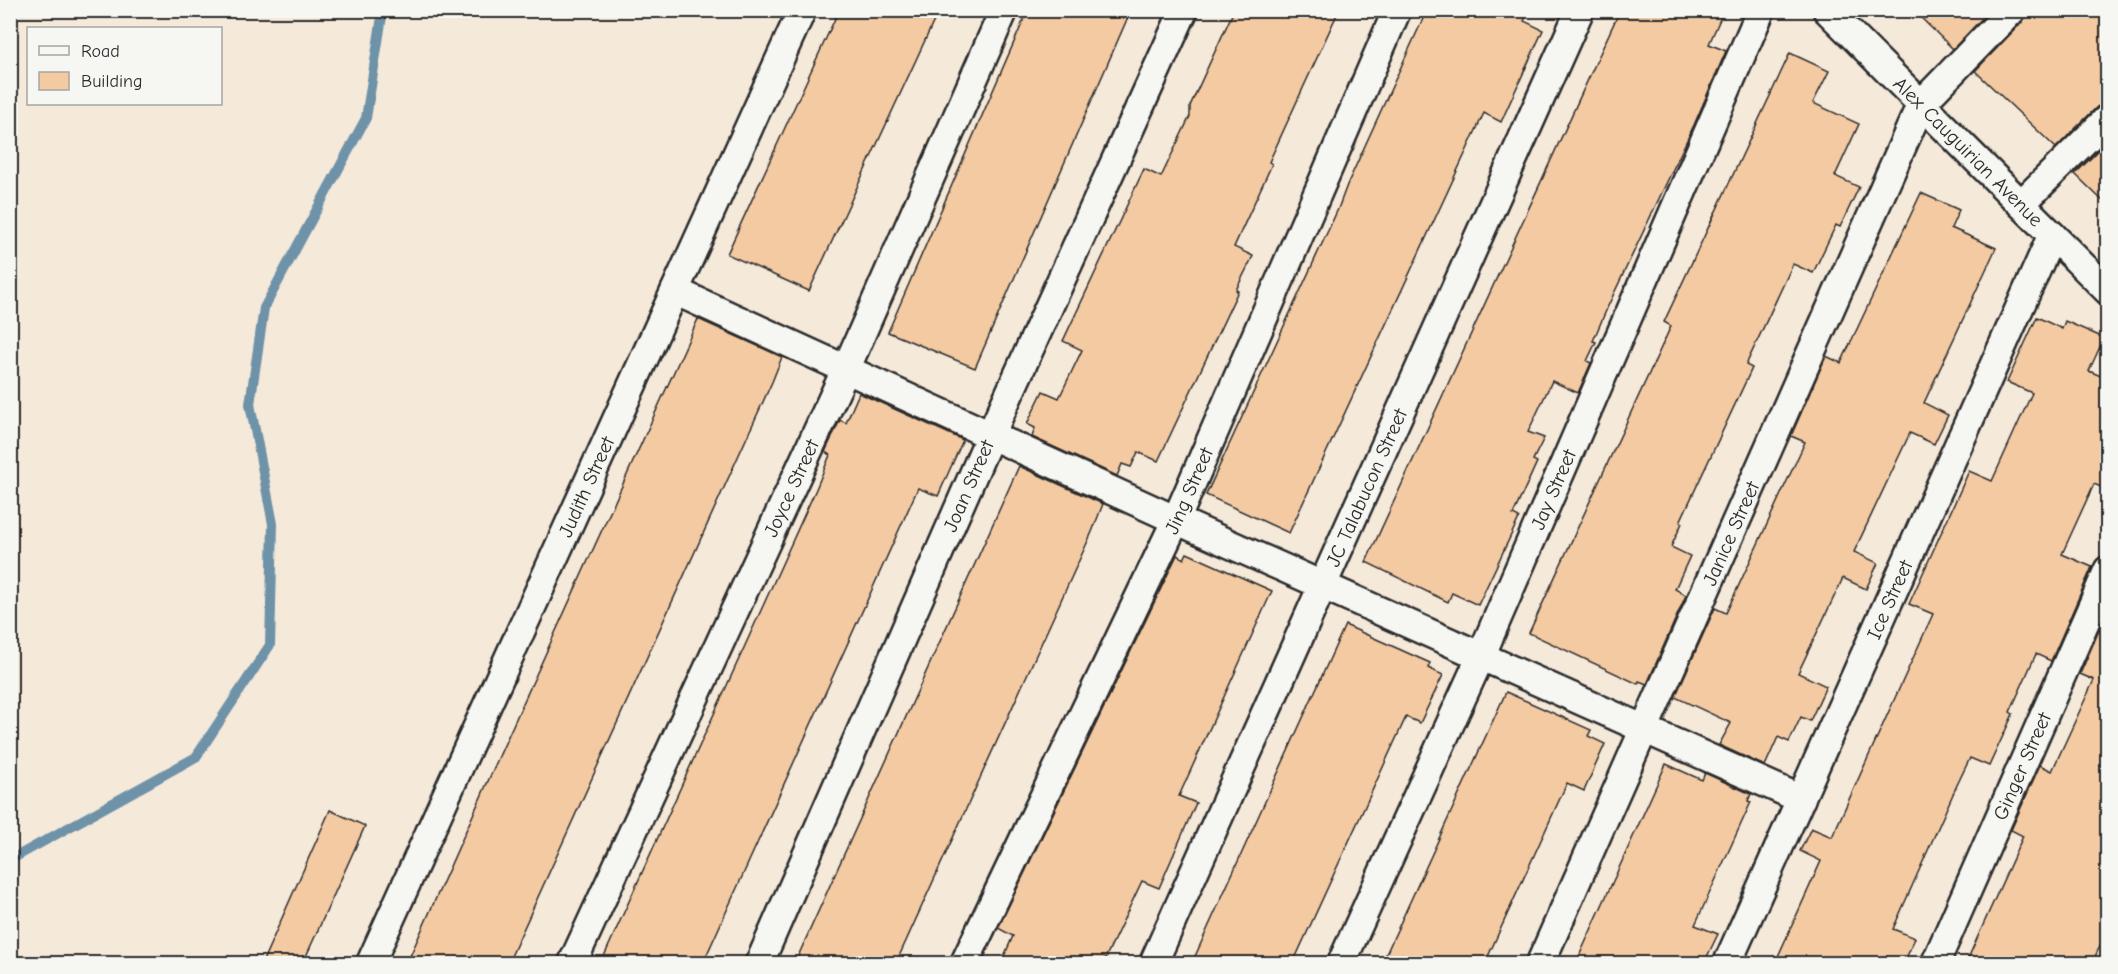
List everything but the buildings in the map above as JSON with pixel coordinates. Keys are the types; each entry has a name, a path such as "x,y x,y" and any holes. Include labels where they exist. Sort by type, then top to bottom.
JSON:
{"street":[{"name":"Judith Street","path":"370,963 802,10"},
{"name":"Joyce Street","path":"572,963 846,369 1004,10"},
{"name":"Joan Street","path":"759,963 991,435 1184,10"},
{"name":"Jing Street","path":"964,963 1176,520 1397,10"},
{"name":"JC Talabucon Street","path":"1153,963 1580,10"},
{"name":"Jay Street","path":"1341,963 1481,656 1761,10"},
{"name":"Alex Cauguirian Avenue","path":"1827,10 2108,291"},
{"path":"1921,104 2012,10"},
{"name":"Janice Street","path":"1540,963 1921,104"},
{"path":"2021,204 2108,118"},
{"name":"Ice Street","path":"1727,963 2052,235"},
{"path":"675,291 1176,520 1801,799"},
{"name":"Ginger Street","path":"1935,963 2108,570"}],"waterway":[{"path":"10,860 196,757 270,645 273,524 250,404 264,308 366,118 383,10"}]}
